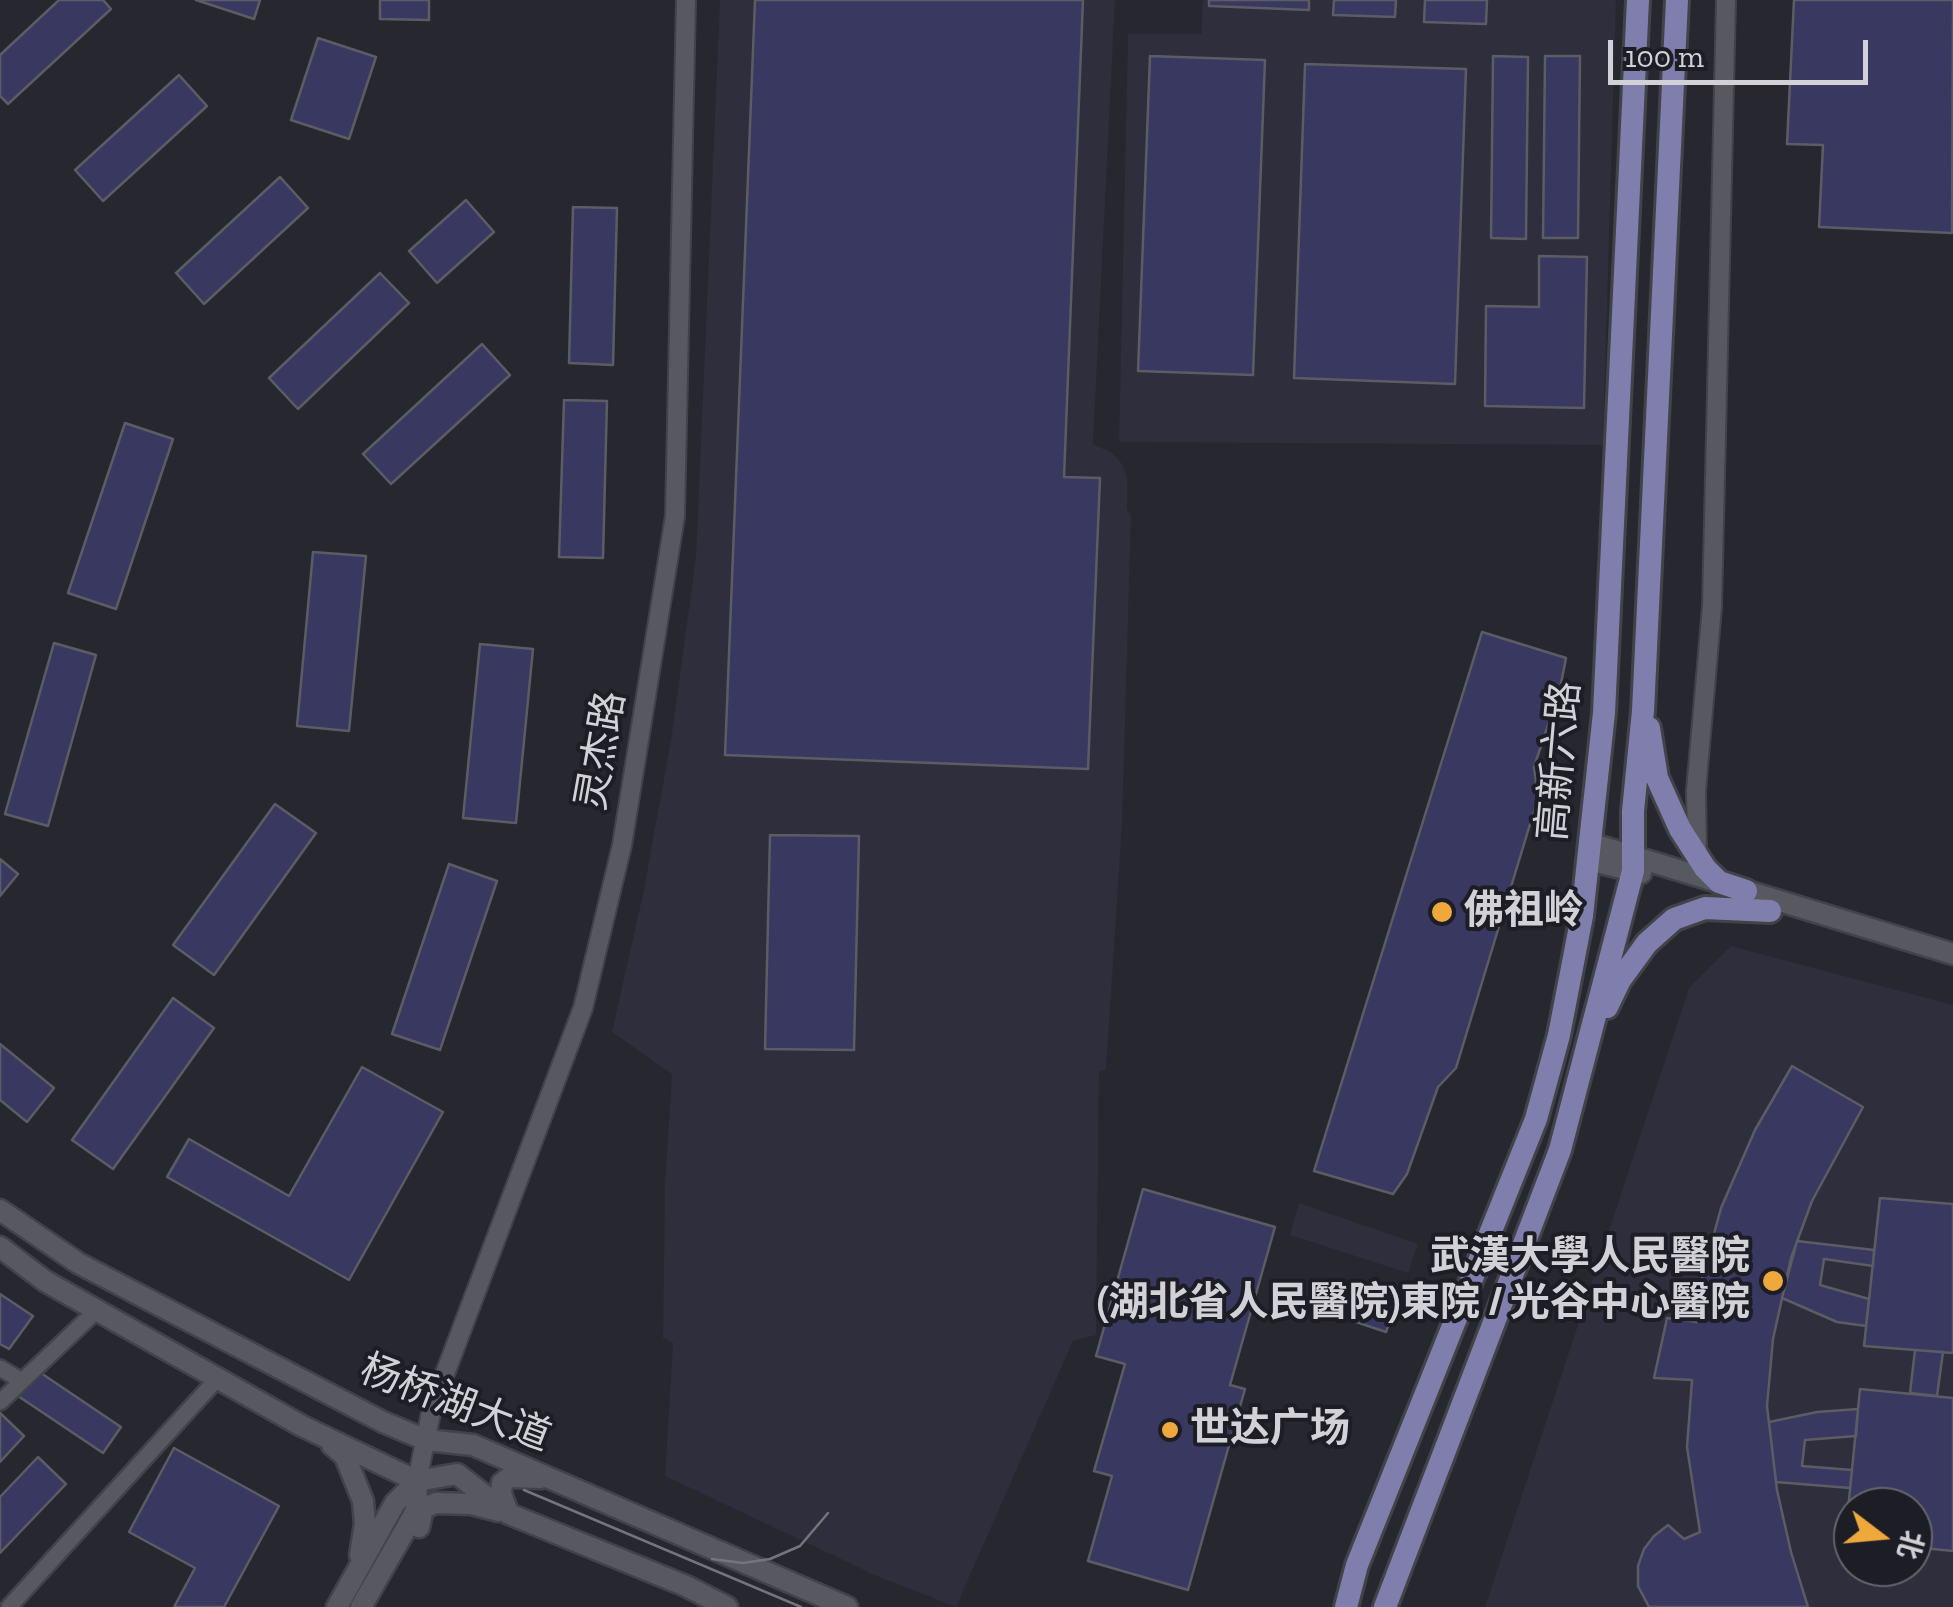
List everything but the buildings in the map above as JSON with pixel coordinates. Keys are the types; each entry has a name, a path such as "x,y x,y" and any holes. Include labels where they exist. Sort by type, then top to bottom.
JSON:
{"main road":[{"name":"高新六路","path":"1346,1607 1358,1564 1536,1119 1559,1035 1582,916 1604,714 1638,0"},
{"name":"高新六路","path":"1385,1607 1560,1150 1633,864 1677,0"},
{"path":"1644,688 1657,778 1680,829 1719,882 1953,954"},
{"path":"1590,851 1953,967"},
{"path":"1633,864 1746,891"},
{"path":"1585,1051 1620,980 1647,943 1674,919 1705,908 1770,911"},
{"name":"杨桥湖大道","path":"0,1210 78,1263 383,1422 426,1440 473,1445 847,1607"},
{"name":"杨桥湖大道","path":"0,1246 45,1281 318,1434 417,1481 457,1474 509,1514 686,1586 727,1607"},
{"path":"318,1434 344,1456 363,1501 365,1524 355,1575"},
{"path":"509,1514 500,1494 502,1483 510,1478 527,1476 561,1482"},
{"path":"337,1607 395,1503 417,1481"},
{"path":"366,1599 416,1511 417,1481"},
{"path":"366,1599 416,1536 424,1508 436,1503 471,1504 509,1514"},
{"path":"1338,1607 1358,1564"}],"street":[{"name":"灵杰路","path":"417,1481 432,1408 582,1008 622,844 675,516 686,0"},
{"path":"1697,855 1696,791 1712,607 1726,0"},
{"path":"0,1402 96,1310"},
{"path":"0,1368 22,1381"},
{"path":"7,1603 218,1379"}],"shaded area":[{"path":"720,0 1115,0 1093,444 1112,453 1122,464 1131,515 1122,825 1106,1070 1099,1072 1096,1335 1073,1341 956,1607 877,1576 665,1476 673,1343 663,1338 665,1184 672,1074 612,1032 643,894 671,740 696,557"},
{"path":"1203,0 1616,0 1603,445 1119,442 1128,34 1201,34"},
{"name":"武漢大學人民醫院 (湖北省人民醫院)東院 / 光谷中心醫院","path":"1731,946 1953,1005 1953,1607 1485,1607 1689,988"},
{"path":"1299,1203 1418,1244 1408,1273 1290,1235"}],"tram line":[{"path":"524,1490 801,1607"},
{"path":"712,1559 743,1563 770,1559 800,1546 828,1513"}],"place":[{"name":"佛祖岭","path":"1442,912"},
{"name":"武漢大學人民醫院 (湖北省人民醫院)東院 / 光谷中心醫院","path":"1773,1281"},
{"name":"世达广场","path":"1170,1430"}]}
